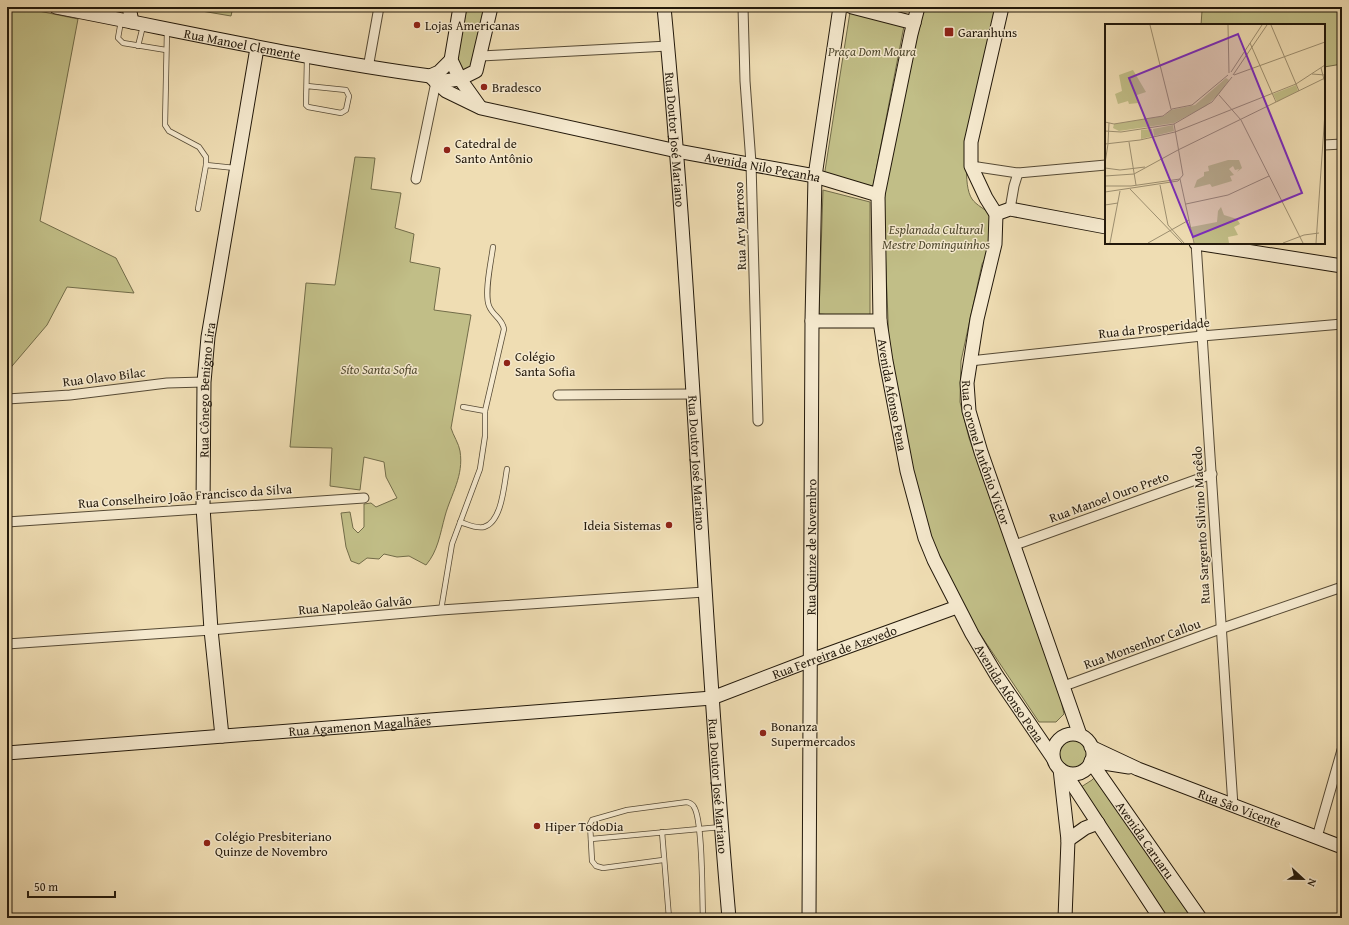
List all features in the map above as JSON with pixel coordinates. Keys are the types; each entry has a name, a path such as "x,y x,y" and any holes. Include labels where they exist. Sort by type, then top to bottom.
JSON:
{"main road":[{"name":"Rua Manoel Clemente","path":"56,7 257,48 433,79"},
{"path":"129,7 133,22"},
{"path":"460,7 452,60 460,79 481,108"},
{"path":"433,79 460,79 476,71 481,56 491,7"},
{"name":"Rua Doutor José Mariano","path":"664,7 677,150 704,592 729,918"},
{"name":"Rua Quinze de Novembro","path":"809,918 812,321 815,176 840,7"},
{"path":"852,7 914,24"},
{"name":"Avenida Afonso Pena","path":"918,7 878,195 880,321 895,414 915,505 932,555 957,607 997,676 1050,754"},
{"path":"1002,7 971,142 971,166 986,198 996,214 1010,209 1105,227"},
{"name":"Rua Cônego Benigno Lira","path":"222,736 211,630 203,507 204,382 208,337 257,48"},
{"path":"433,79 452,60"},
{"name":"Avenida Nilo Peçanha","path":"433,79 446,91 481,108 677,150 815,176 878,195"},
{"name":"Rua Coronel Antônio Victor","path":"996,214 995,244 977,319 970,361 967,397 972,424 1080,735"},
{"path":"1206,244 1342,266"},
{"path":"812,321 880,321"},
{"name":"Rua Ferreira de Azevedo","path":"712,698 957,607"},
{"name":"Rua Agamenon Magalhães","path":"7,753 712,698"},
{"path":"1138,769 1092,747 1080,735 1068,734 1058,740 1050,754 1098,823 1160,918"},
{"path":"1062,771 1078,773 1088,767 1091,761 1092,747"},
{"path":"1091,761 1138,769"},
{"name":"Avenida Caruaru","path":"1091,761 1200,918"},
{"name":"Rua São Vicente","path":"1138,769 1342,847"},
{"path":"1062,771 1068,840 1065,918"},
{"path":"1068,840 1085,828 1098,823"}],"street":[{"path":"368,68 379,7"},
{"name":"Rua Ary Barroso","path":"743,7 745,81 751,163 758,421"},
{"path":"481,56 668,46"},
{"path":"416,179 433,79"},
{"path":"1325,145 1342,144"},
{"path":"971,166 1018,174 1105,165"},
{"path":"1010,209 1014,186 1018,174"},
{"name":"Rua Sargento Silvino Macêdo","path":"1196,244 1212,474 1220,629 1232,806"},
{"name":"Rua da Prosperidade","path":"970,361 1202,336 1342,324"},
{"name":"Rua Olavo Bilac","path":"7,399 70,395 167,383 204,382"},
{"path":"558,395 692,394"},
{"name":"Rua Manoel Ouro Preto","path":"1015,545 1212,474"},
{"name":"Rua Conselheiro João Francisco da Silva","path":"7,522 203,507 364,498"},
{"name":"Rua Monsenhor Callou","path":"1064,686 1220,629 1342,587"},
{"name":"Rua Napoleão Galvão","path":"7,644 211,630 441,610 704,592"},
{"path":"1318,837 1342,750"}],"lane":[{"path":"133,22 138,46"},
{"path":"133,22 118,38 120,41 138,46 166,50"},
{"path":"167,30 165,125 169,131 204,152 206,165 198,209"},
{"path":"307,57 307,86 308,107 341,113 346,110 349,96 346,90 307,86"},
{"path":"206,165 236,168"},
{"path":"441,610 452,544 480,469 485,436 485,411 504,329 503,323 489,306 488,297 493,247"},
{"path":"462,407 485,411"},
{"path":"460,522 483,528 491,524 500,506 507,469"},
{"path":"663,860 603,868 596,866 592,861 590,824 592,820 627,810 687,802 695,807 699,829 703,918"},
{"path":"591,839 721,827"},
{"path":"662,832 663,860 669,918"}],"green space":[{"path":"7,7 19,7 78,19 40,221 116,258 134,293 67,287 47,325 7,372"},
{"path":"178,7 233,7 231,16"},
{"path":"467,7 488,7 475,69 463,76 456,62"},
{"name":"Esplanada Cultural Mestre Dominguinhos","path":"922,7 996,7 974,106 969,135 967,162 967,184 972,199 991,214 992,246 982,264 961,361 960,402 969,438 1060,696 1064,714 1056,722 1039,722 966,613 932,540 915,484 890,367 883,197"},
{"path":"1190,7 1342,7 1342,64 1325,67 1325,24 1201,24 1202,11"},
{"name":"Praça Dom Moura","path":"850,12 904,26 873,186 824,177"},
{"name":"Síto Santa Sofia","path":"355,157 375,158 371,189 401,193 395,228 414,234 410,262 440,268 434,310 471,315 451,428 459,448 461,460 459,477 445,516 436,548 426,565 409,556 397,557 384,554 379,559 367,558 359,564 351,561 346,547 341,513 350,512 353,528 358,533 364,527 364,504 371,503 376,507 397,498 386,477 384,462 364,457 360,490 330,486 332,448 290,447 306,283 335,285"},
{"path":"823,190 870,202 870,318 819,314"},
{"path":"1069,738 1075,738 1084,742 1088,754 1084,766 1075,770 1069,770 1060,766 1056,757 1056,751 1060,742"},
{"path":"1098,774 1196,918 1161,918 1081,787"}],"place":[{"name":"Lojas Americanas","path":"417,25"},
{"name":"Garanhuns","path":"949,32"},
{"name":"Bradesco","path":"484,87"},
{"name":"Catedral de Santo Antônio","path":"447,150"},
{"name":"Colégio Santa Sofia","path":"507,363"},
{"name":"Ideia Sistemas","path":"669,525"},
{"name":"Bonanza Supermercados","path":"763,733"},
{"name":"Hiper TodoDia","path":"537,826"},
{"name":"Colégio Presbiteriano Quinze de Novembro","path":"207,843"}]}
